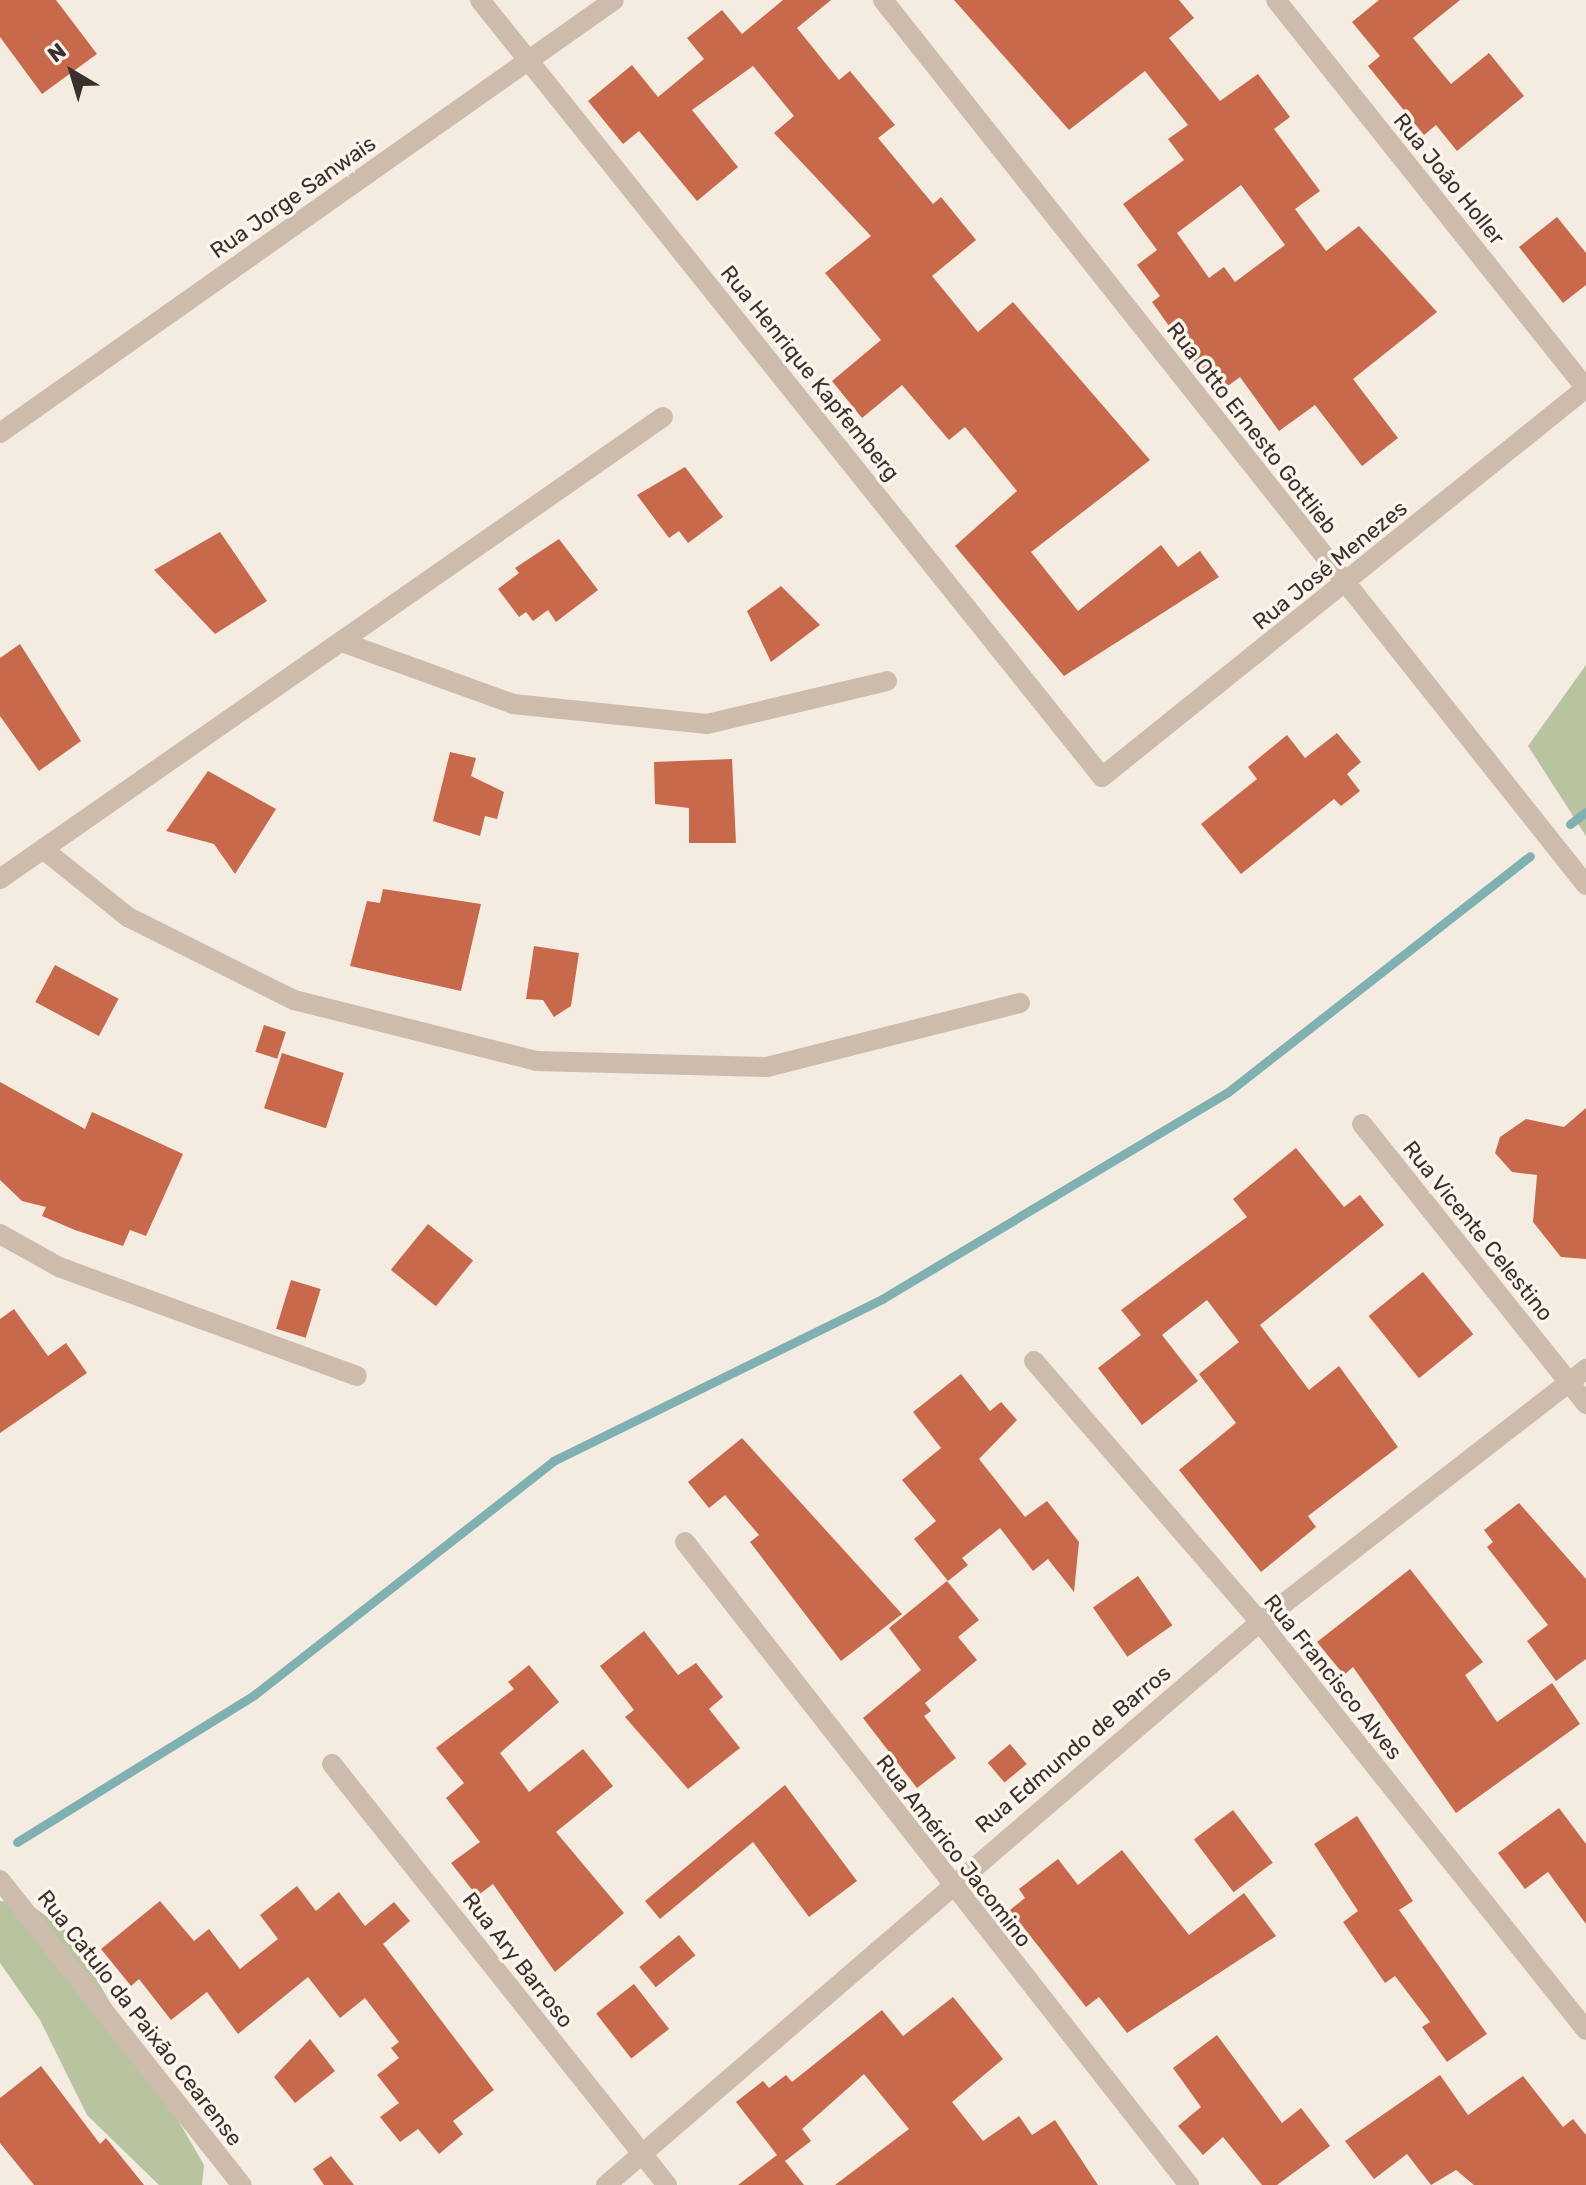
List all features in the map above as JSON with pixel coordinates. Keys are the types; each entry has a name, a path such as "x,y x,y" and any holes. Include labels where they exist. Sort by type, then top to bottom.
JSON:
{"street":[{"name":"Rua Henrique Kapfemberg","path":"480,0 1102,777"},
{"name":"Rua Jorge Sanwais","path":"0,433 614,0"},
{"name":"Rua Otto Ernesto Gottlieb","path":"883,0 1586,885"},
{"name":"Rua João Holler","path":"1276,0 1586,388"},
{"name":"Rua José Menezes","path":"1102,777 1346,585 1586,388"},
{"path":"0,879 663,417"},
{"path":"342,642 513,704 707,724 887,681"},
{"path":"43,849 128,917 294,1000 536,1061 767,1067 1020,1003"},
{"name":"Rua Vicente Celestino","path":"1362,1124 1586,1404"},
{"path":"0,1234 59,1267 357,1376"},
{"name":"Rua Francisco Alves","path":"1034,1361 1260,1622 1586,2030"},
{"name":"Rua Edmundo de Barros","path":"606,2185 949,1886 1260,1622 1586,1369"},
{"name":"Rua Américo Jacomino","path":"685,1542 949,1886 1189,2185"},
{"name":"Rua Ary Barroso","path":"332,1764 667,2185"},
{"name":"Rua Catulo da Paixão Cearense","path":"0,1880 242,2185"}],"green space":[{"path":"1586,665 1586,836 1528,746"},
{"path":"0,1901 28,1903 70,1933 204,2165 202,2185 159,2185 87,2115 40,2020 0,1963"}],"building":[{"path":"0,0 56,0 97,54 42,94 0,37"},
{"path":"783,0 831,0 797,28 839,80 850,71 895,125 878,138 933,204 941,197 976,240 932,276 978,332 1013,302 1150,460 1031,552 1078,611 1161,545 1178,567 1200,551 1219,577 1064,676 955,546 1017,491 965,427 949,440 902,385 862,418 832,381 881,340 825,273 871,236 774,133 794,116 753,66 692,110 738,167 697,201 639,131 623,144 588,101 632,65 658,97 704,59 687,38 722,10 742,34"},
{"path":"954,0 1179,0 1194,18 1169,38 1220,101 1258,74 1290,117 1274,129 1320,191 1295,209 1326,251 1359,226 1437,312 1353,379 1398,438 1362,466 1315,405 1279,431 1240,377 1217,394 1152,302 1160,296 1137,265 1157,250 1123,204 1184,160 1168,139 1188,125 1145,71 1069,130","holes":["1241,185 1285,245 1235,282 1224,267 1209,278 1177,233"]},
{"path":"1379,0 1460,0 1413,38 1451,84 1489,53 1524,96 1457,151 1436,125 1424,135 1368,66 1380,56 1352,22"},
{"path":"1557,217 1586,253 1586,285 1563,303 1519,247"},
{"path":"685,467 723,517 688,543 679,531 669,538 637,495"},
{"path":"220,532 267,601 215,634 154,570"},
{"path":"559,539 598,590 556,622 548,610 533,621 526,612 519,617 498,589 519,573 515,568"},
{"path":"781,586 820,625 771,662 747,611"},
{"path":"20,644 81,741 39,771 0,716 0,658"},
{"path":"1337,733 1361,762 1347,774 1360,791 1341,806 1334,799 1241,874 1201,824 1257,779 1248,767 1287,735 1305,758"},
{"path":"450,752 476,758 471,776 504,792 497,819 485,816 480,836 433,821"},
{"path":"732,759 736,843 689,843 689,808 655,804 654,762"},
{"path":"208,771 276,809 235,874 214,844 166,831"},
{"path":"383,889 481,904 461,991 350,966 367,901 380,903"},
{"path":"534,946 579,953 571,1006 554,1017 543,1000 526,999"},
{"path":"55,965 119,999 99,1036 35,1002"},
{"path":"264,1025 286,1032 277,1059 255,1052"},
{"path":"282,1053 344,1073 326,1128 264,1108"},
{"path":"0,1082 85,1129 92,1112 183,1154 146,1236 130,1230 123,1246 75,1230 42,1216 46,1207 22,1201 0,1180"},
{"path":"1586,1108 1586,1259 1561,1257 1533,1222 1537,1175 1512,1172 1495,1153 1500,1137 1526,1119 1564,1127"},
{"path":"1296,1148 1344,1207 1360,1195 1384,1225 1260,1325 1309,1390 1339,1366 1398,1447 1308,1516 1316,1527 1261,1572 1179,1470 1236,1423 1199,1374 1239,1342 1207,1300 1162,1335 1198,1381 1142,1425 1098,1368 1141,1335 1121,1310 1247,1217 1233,1199"},
{"path":"428,1224 473,1261 436,1306 391,1270"},
{"path":"1423,1272 1473,1334 1419,1378 1369,1316"},
{"path":"291,1280 321,1289 306,1338 276,1329"},
{"path":"14,1309 48,1356 66,1343 87,1373 0,1433 0,1319"},
{"path":"961,1374 990,1411 1001,1402 1017,1420 979,1459 1025,1517 1047,1501 1079,1542 1074,1592 1048,1559 1033,1571 1000,1528 962,1558 968,1565 948,1581 914,1539 936,1521 902,1480 941,1448 913,1412"},
{"path":"742,1438 902,1614 841,1661 750,1542 759,1535 725,1495 709,1508 688,1482"},
{"path":"1519,1503 1586,1579 1586,1659 1556,1681 1527,1641 1548,1625 1487,1547 1493,1542 1484,1530"},
{"path":"1410,1569 1483,1662 1465,1675 1497,1722 1552,1683 1580,1724 1456,1813 1353,1667 1344,1675 1317,1642"},
{"path":"1138,1576 1172,1625 1127,1657 1093,1608"},
{"path":"947,1581 979,1620 958,1637 977,1660 925,1703 931,1711 924,1716 956,1758 917,1788 863,1718 921,1670 889,1628"},
{"path":"644,1631 678,1675 696,1663 723,1697 709,1709 740,1748 688,1789 625,1717 634,1710 600,1666"},
{"path":"529,1665 559,1702 500,1753 529,1792 583,1749 613,1786 556,1832 624,1913 555,1972 493,1884 477,1896 451,1863 480,1842 446,1798 464,1783 436,1748 514,1689 508,1682"},
{"path":"1010,1744 1027,1764 1004,1783 988,1763"},
{"path":"785,1785 857,1881 809,1917 753,1842 660,1919 645,1901"},
{"path":"1559,1808 1586,1844 1586,1924 1548,1872 1525,1889 1498,1853"},
{"path":"1233,1810 1273,1863 1234,1892 1194,1839"},
{"path":"1357,1816 1413,1901 1399,1910 1487,2034 1447,2062 1422,2027 1430,2022 1395,1976 1385,1983 1343,1922 1358,1911 1314,1844"},
{"path":"1122,1850 1189,1935 1244,1893 1276,1936 1127,2033 1099,1997 1086,2007 1010,1910 1025,1898 1019,1889 1058,1859 1078,1885"},
{"path":"297,1886 316,1911 339,1892 365,1926 394,1902 410,1921 383,1944 494,2090 453,2121 463,2134 439,2154 418,2129 400,2142 380,2117 399,2103 377,2075 399,2058 391,2048 399,2042 365,1998 340,2018 308,1977 238,2034 207,1992 171,2020 139,1979 131,1986 101,1949 160,1901 194,1941 209,1929 240,1969 278,1939 260,1915"},
{"path":"679,1935 695,1955 656,1987 639,1967"},
{"path":"634,1984 669,2029 631,2058 596,2014"},
{"path":"953,1997 1003,2059 952,2102 983,2141 1019,2116 1032,2135 1055,2120 1098,2185 835,2185 909,2129 864,2074 802,2129 811,2141 785,2161 804,2185 738,2185 777,2155 736,2102 763,2081 769,2088 786,2075 792,2082 882,2010 903,2036"},
{"path":"1217,2035 1282,2123 1301,2108 1330,2146 1277,2185 1262,2185 1223,2137 1203,2155 1178,2126 1201,2107 1173,2068"},
{"path":"310,2039 335,2071 295,2103 274,2077"},
{"path":"41,2066 100,2144 106,2138 144,2185 34,2185 0,2143 0,2098"},
{"path":"1440,2075 1468,2115 1523,2076 1563,2127 1573,2119 1586,2135 1586,2185 1474,2185 1456,2170 1431,2185 1407,2154 1374,2179 1345,2141"},
{"path":"331,2156 354,2185 324,2185 313,2169"}],"waterway":[{"path":"1570,824 1586,812"},
{"path":"17,1842 254,1695 553,1461 882,1299 1228,1092 1530,856"}]}
